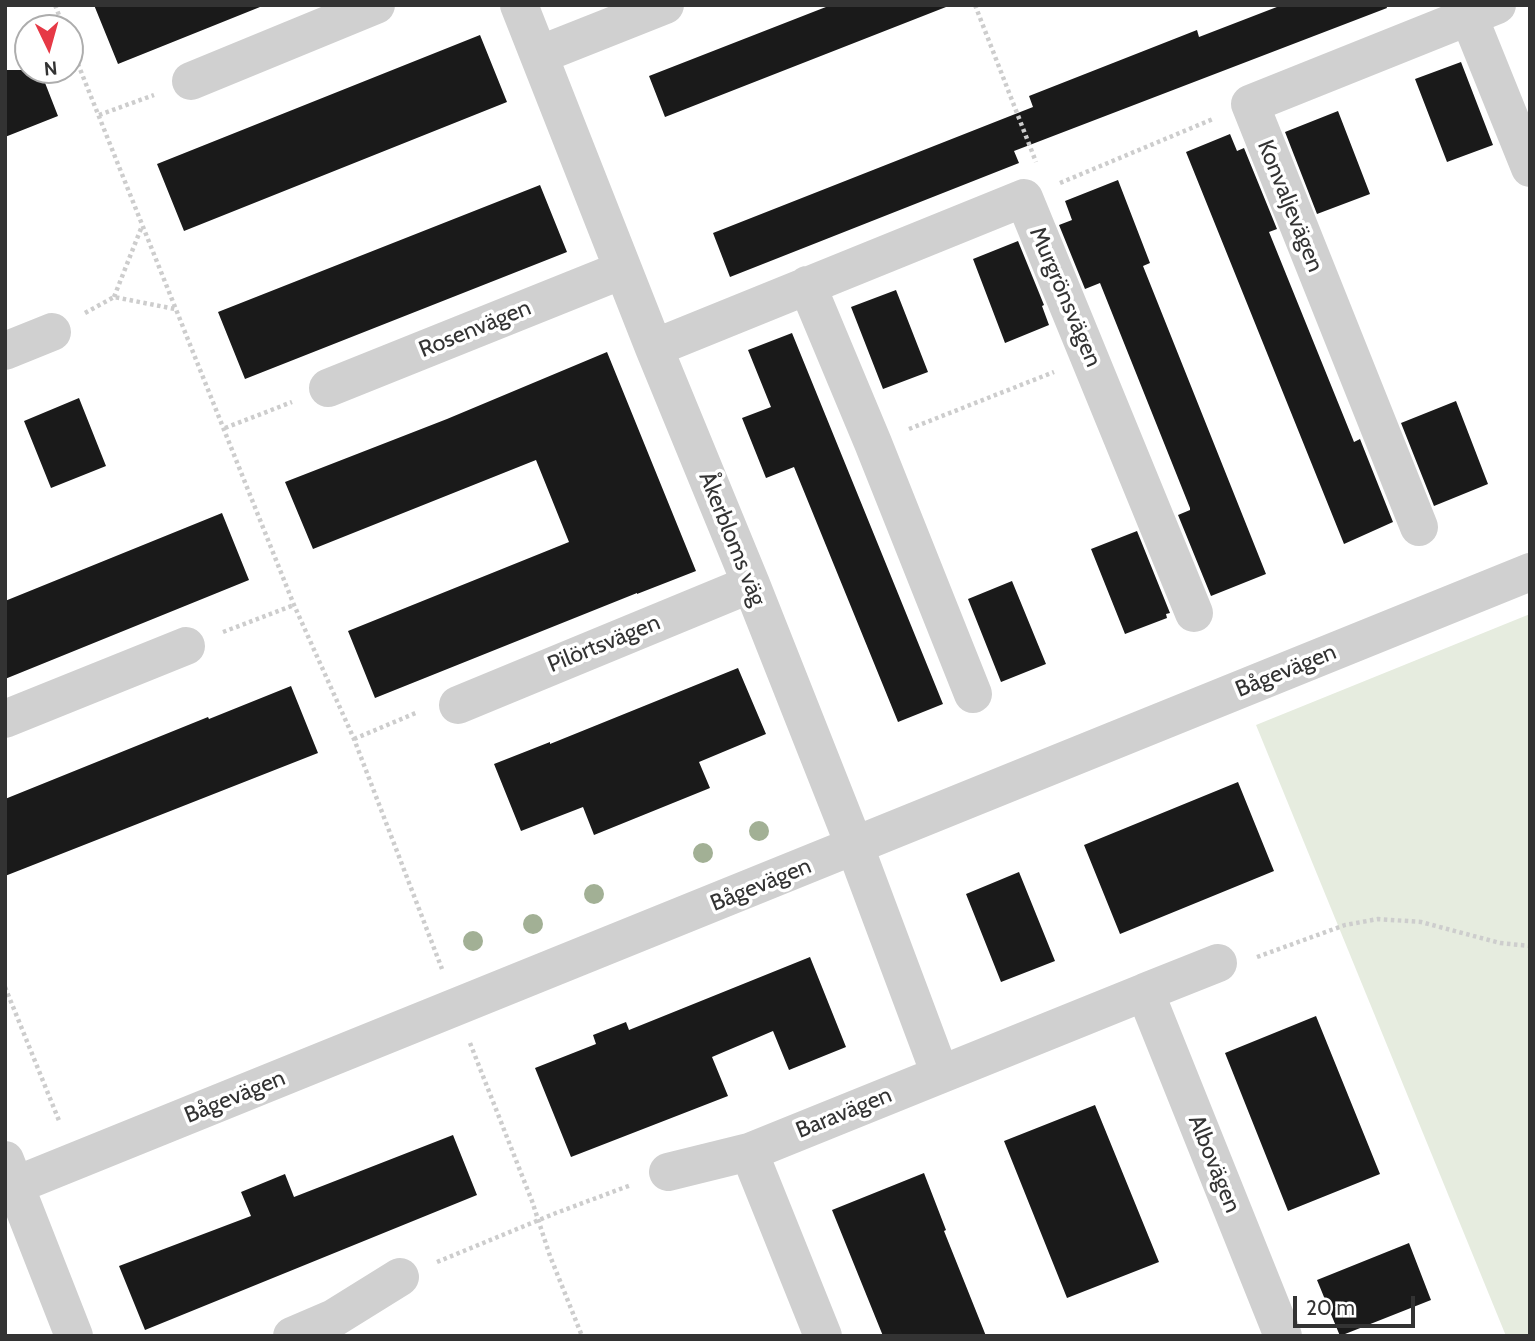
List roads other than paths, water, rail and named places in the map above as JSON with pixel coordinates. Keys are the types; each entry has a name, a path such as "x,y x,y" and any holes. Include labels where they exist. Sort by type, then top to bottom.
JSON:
{"street":[{"path":"191,81 376,5"},
{"name":"Åkerbloms väg","path":"519,5 622,270 855,847 940,1074"},
{"path":"539,55 665,5"},
{"path":"1483,11 1530,168"},
{"name":"Konvaljevägen","path":"1419,527 1250,104 1483,11"},
{"name":"Murgrönsvägen","path":"654,348 1035,193 1090,357 1194,613"},
{"name":"Rosenvägen","path":"328,388 622,270"},
{"path":"807,285 973,694"},
{"path":"5,351 52,332"},
{"name":"Bågevägen","path":"10,1173 75,1161 1530,572"},
{"name":"Pilörtsvägen","path":"457,705 751,584"},
{"path":"5,719 186,646"},
{"path":"940,1074 1218,963"},
{"name":"Albovägen","path":"1145,992 1283,1336"},
{"name":"Baravägen","path":"668,1172 749,1152 940,1074"},
{"path":"749,1152 823,1336"},
{"path":"10,1173 74,1336"},
{"path":"292,1336 338,1327 400,1277"}]}
